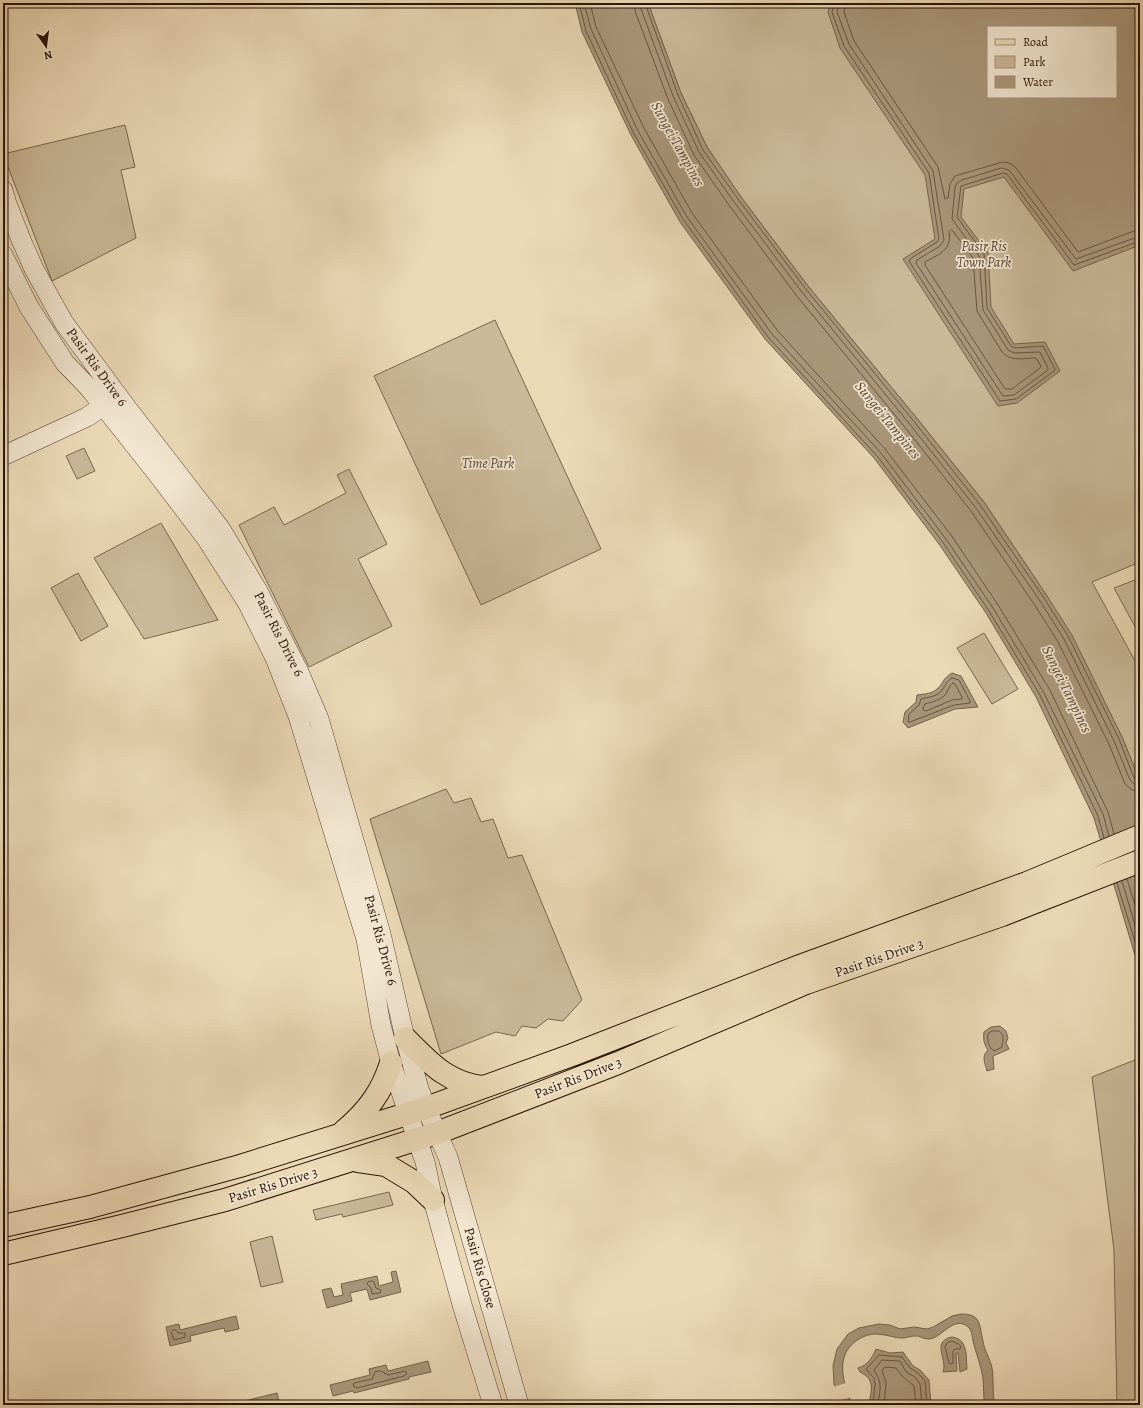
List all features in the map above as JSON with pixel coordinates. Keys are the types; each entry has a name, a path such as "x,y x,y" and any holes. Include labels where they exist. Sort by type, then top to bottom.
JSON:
{"main road":[{"name":"Pasir Ris Drive 3","path":"3,1226 90,1207 233,1168 417,1111 572,1055 800,966 1027,883 1140,836"},
{"name":"Pasir Ris Drive 3","path":"3,1254 225,1200 417,1140 618,1063 806,983 1002,915 1140,861"},
{"path":"406,1038 443,1074 471,1086 483,1087"},
{"path":"340,1135 371,1105 386,1078 391,1062"},
{"path":"350,1161 386,1165 414,1182 433,1200"}],"street":[{"name":"Pasir Ris Drive 6","path":"3,190 22,242 38,276 64,323 155,471 206,538 248,604 274,658 298,716 366,939 381,1025 391,1062 417,1111 437,1133"},
{"name":"Pasir Ris Drive 6","path":"3,255 29,307 66,363 90,389 111,401 220,528 258,591 299,672 319,720 377,919 419,1089 417,1140"},
{"path":"3,456 87,416 111,401"},
{"name":"Pasir Ris Close","path":"437,1133 448,1157 519,1405"},
{"name":"Pasir Ris Close","path":"417,1140 425,1162 433,1200 493,1405"},
{"path":"457,1285 483,1278"}],"green space":[{"name":"Pasir Ris Town Park","path":"648,3 1140,3 1140,562 1092,582 1140,670 1140,781 1122,737 1047,596 984,502 808,286 741,197 707,147 681,93"},
{"path":"125,125 135,167 121,170 136,238 52,281 3,154"},
{"name":"Time Park","path":"495,320 601,549 481,605 374,376"},
{"path":"84,448 95,471 77,479 66,456"},
{"path":"349,469 387,544 358,559 392,626 309,667 239,525 274,507 284,525 346,493 337,475"},
{"path":"161,523 218,620 144,639 94,558"},
{"path":"78,573 108,626 81,641 51,588"},
{"path":"1140,578 1140,636 1114,588"},
{"path":"984,633 1018,689 992,704 957,648"},
{"path":"446,789 454,803 471,798 481,822 493,819 508,858 522,855 582,1000 563,1021 548,1019 536,1028 522,1026 515,1036 496,1032 441,1054 370,819"},
{"path":"1140,1058 1140,1405 1117,1405 1114,1250 1092,1077"},
{"path":"389,1192 393,1205 343,1217 342,1214 316,1220 313,1210"},
{"path":"272,1236 283,1282 261,1287 250,1242"}],"water":[{"name":"Sungei Tampines","path":"575,3 648,3 681,93 707,147 741,197 808,286 984,502 1072,635 1122,737 1140,781 1140,972 1094,818 1036,697 986,613 939,544 874,458 765,339 680,222 631,135 582,32"},
{"path":"830,3 1140,3 1140,245 1073,271 1004,177 964,189 961,217 988,253 991,307 1014,344 1045,342 1060,371 1017,403 998,406 903,259 935,239 925,175 840,48 828,12"},
{"path":"952,673 961,676 978,707 955,709 908,728 903,722 905,712 916,702 917,695 936,690"},
{"path":"1000,1026 1006,1031 1008,1038 1006,1043 1009,1049 993,1056 994,1069 987,1071 984,1057 988,1050 984,1042 984,1032 991,1027"},
{"path":"396,1271 401,1292 370,1300 367,1289 350,1293 352,1301 327,1308 322,1290 331,1288 334,1297 343,1295 341,1284 377,1276 379,1286 393,1282 391,1272"},
{"path":"961,1314 973,1316 980,1325 985,1348 992,1368 995,1405 985,1405 983,1378 971,1332 967,1326 957,1324 952,1325 934,1338 929,1339 918,1336 902,1338 876,1334 865,1336 856,1341 849,1347 843,1363 844,1380 852,1405 843,1405 834,1384 833,1366 837,1349 848,1334 859,1328 879,1324 890,1325 900,1329 914,1327 927,1329 952,1316"},
{"path":"236,1316 239,1329 225,1332 224,1328 190,1336 191,1341 170,1346 166,1327 179,1324 180,1330"},
{"path":"951,1337 957,1338 961,1341 965,1348 967,1369 960,1372 958,1353 956,1353 957,1371 943,1372 944,1362 941,1347 945,1340"},
{"path":"876,1349 890,1353 903,1352 913,1366 920,1370 929,1380 931,1405 869,1405 871,1390 870,1382 858,1368 869,1361"},
{"path":"428,1361 431,1372 354,1393 353,1391 333,1396 330,1385 370,1375 369,1369 386,1365 388,1371"},
{"path":"277,1393 280,1405 228,1405"}],"pier":[{"path":"846,1383 851,1397 839,1401 833,1387"}]}
